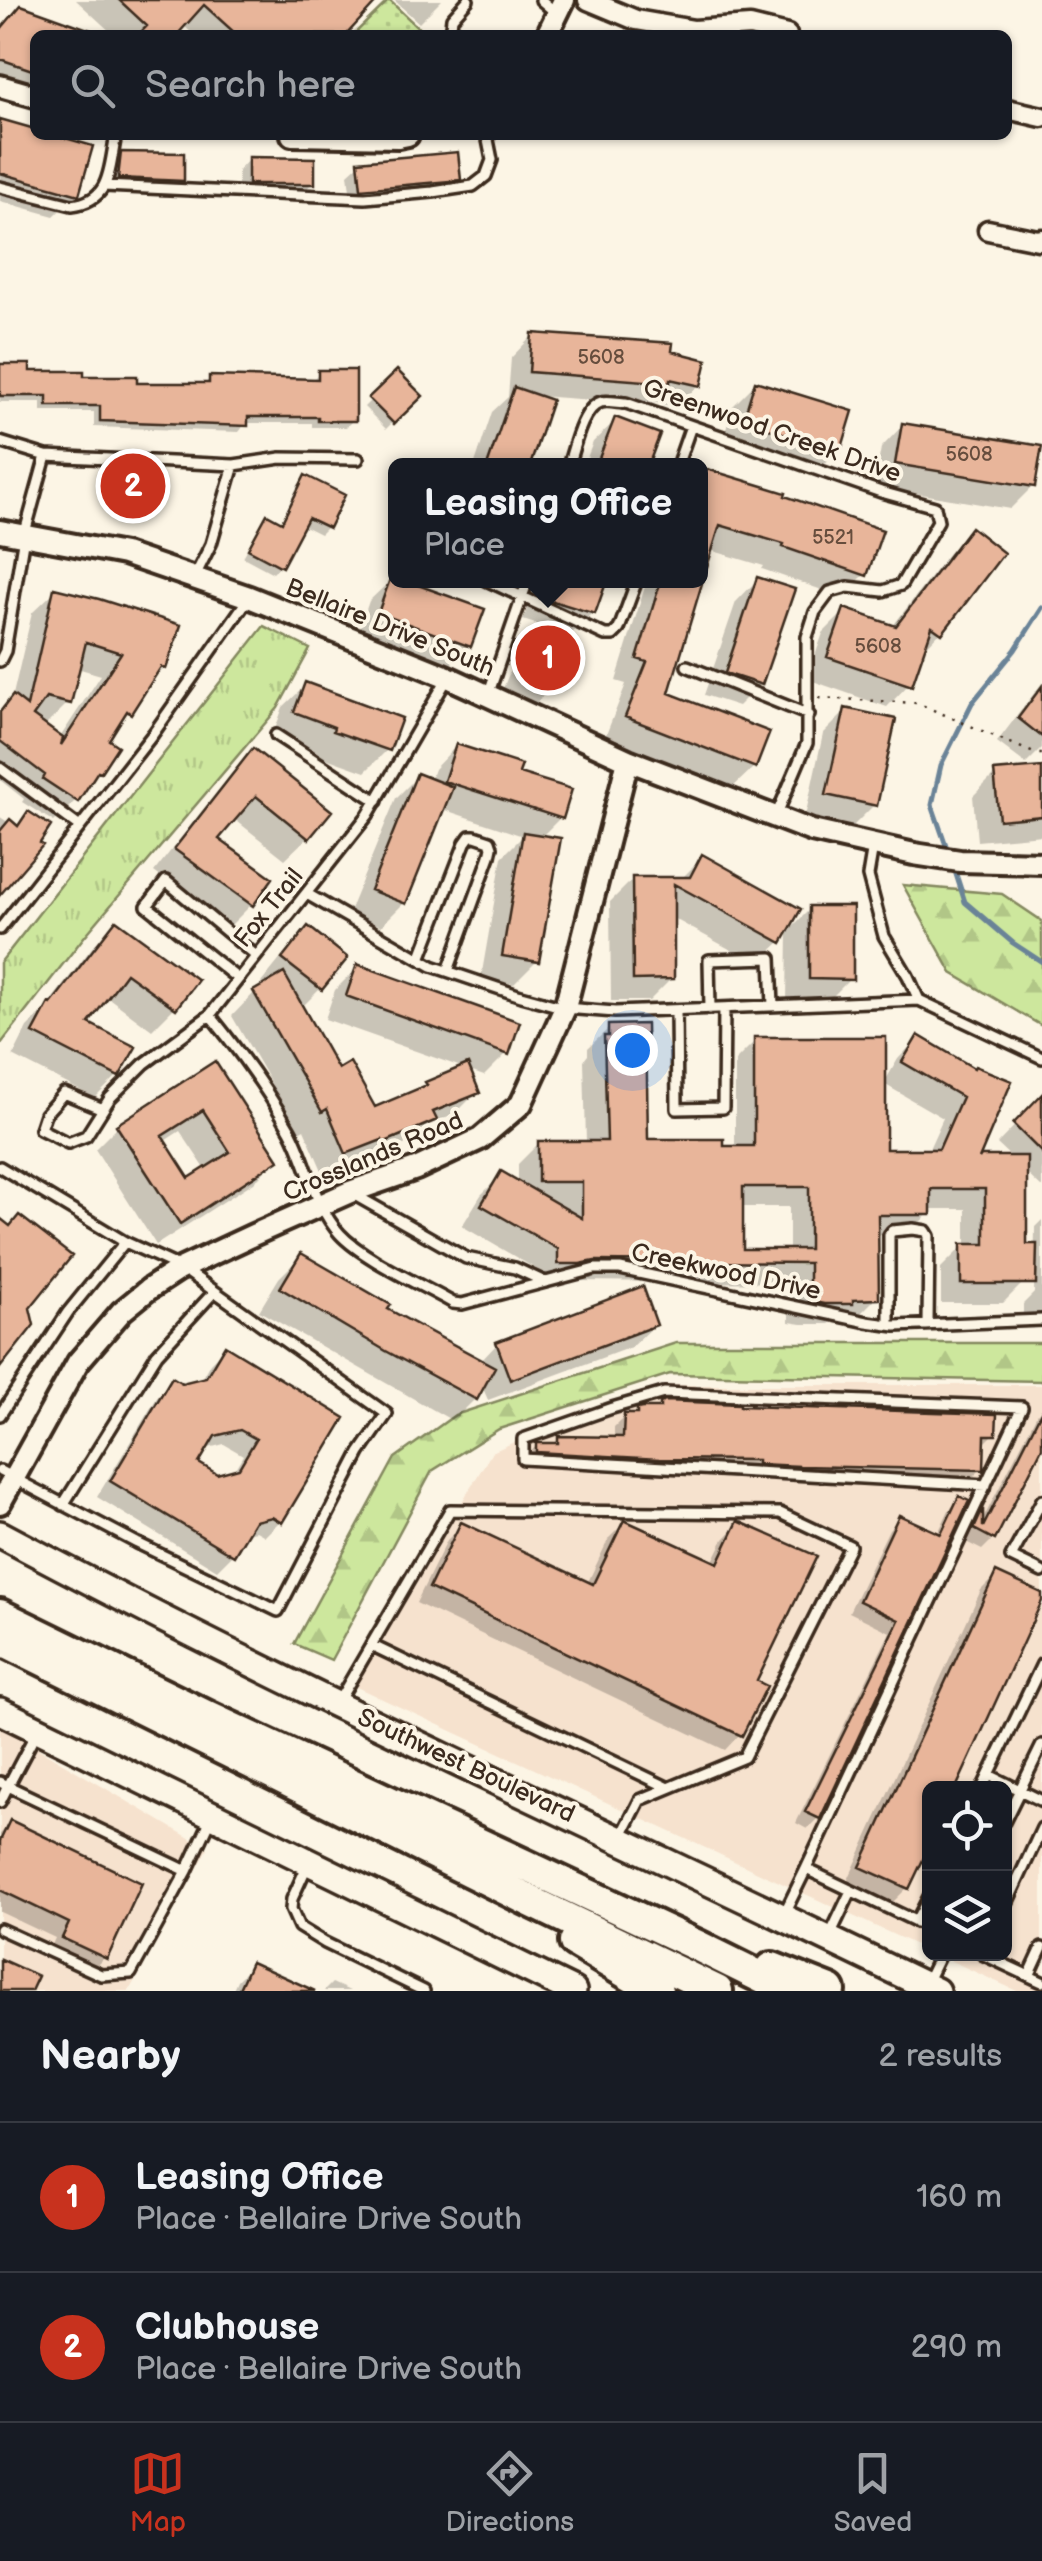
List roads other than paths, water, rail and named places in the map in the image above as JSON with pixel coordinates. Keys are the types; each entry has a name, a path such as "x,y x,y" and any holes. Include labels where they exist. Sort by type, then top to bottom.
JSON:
{"highway":[{"path":"2,1624 524,1898 717,1991"},
{"path":"2,1624 789,1991"},
{"path":"524,1898 551,1928 657,1991"},
{"path":"698,1946 738,1954 830,1991"}],"main road":[{"name":"Southwest Boulevard","path":"0,1534 336,1704 930,1988"},
{"path":"0,1711 571,1990"}],"street":[{"path":"588,0 636,20 694,30 750,26 766,30"},
{"path":"548,30 554,5"},
{"path":"0,86 30,95"},
{"path":"1012,110 1042,117"},
{"path":"988,230 1042,239"},
{"name":"Bellaire Drive South","path":"0,530 124,554 250,597 488,694 628,760 812,831 930,856 998,863 1042,862"},
{"name":"Crosslands Road","path":"0,1503 7,1475 78,1362 122,1311 182,1268 350,1192 416,1170 480,1140 521,1104 565,1008 628,760"}],"lane":[{"path":"451,30 452,18 468,0"},
{"path":"0,187 72,205 94,199 104,186 115,140"},
{"path":"104,186 365,198 433,192 473,186 486,176 492,160 488,140"},
{"name":"Greenwood Creek Drive","path":"570,458 589,410 602,402 626,403 881,492 935,507 938,521 901,585 884,591 848,587 830,592 822,600 807,637 809,715"},
{"path":"680,458 691,426"},
{"path":"0,442 46,456 234,465 281,458 358,459"},
{"path":"0,662 24,536 46,456"},
{"path":"194,578 211,544 234,465"},
{"path":"504,588 604,635 613,635 620,629 633,588"},
{"path":"488,694 526,588"},
{"path":"0,929 153,734 250,597"},
{"path":"687,666 809,715 808,742 776,816"},
{"name":"Fox Trail","path":"103,1109 64,1094 45,1114 40,1129 68,1143 86,1136 110,1098 144,1064 210,1014 368,816 448,677"},
{"path":"276,735 377,801"},
{"path":"0,768 80,827"},
{"path":"420,959 465,844 470,836 490,841 490,856 448,971"},
{"path":"874,845 868,876 884,936 919,1000"},
{"path":"238,979 146,906 166,881 256,956"},
{"path":"306,894 420,959 565,1008 615,1012 919,1000 1042,1058"},
{"path":"710,1008 709,960 772,958 774,1006"},
{"path":"676,1010 678,1109 724,1108 724,1008"},
{"name":"Creekwood Drive","path":"210,1014 292,1133 336,1230 347,1241 453,1303 462,1304 595,1269 620,1269 889,1325 1042,1320"},
{"path":"0,1167 125,1242 182,1268 388,1414 360,1453 278,1611 7,1475"},
{"path":"350,1192 466,1258 515,1268 544,1282"},
{"path":"889,1325 888,1235 913,1229 926,1231 929,1236 928,1325"},
{"path":"0,1414 68,1312 125,1242"},
{"path":"63,1505 157,1354 214,1292"},
{"path":"783,1916 806,1869 986,1485 1022,1408 664,1393 523,1439 523,1460 986,1485"},
{"path":"1042,1500 1011,1557 1042,1572"},
{"path":"336,1704 450,1510 780,1513 850,1546 744,1757 640,1800 620,1839"},
{"path":"371,1646 669,1788"},
{"path":"986,1781 1042,1664"},
{"path":"0,1802 4,1784 38,1730"},
{"path":"1012,1806 1042,1745"},
{"path":"989,1775 1042,1802"},
{"path":"4,1784 187,1871"},
{"path":"0,1929 101,1976 130,1974 213,1815"},
{"path":"1012,1893 1042,1828"},
{"path":"309,1862 292,1900 291,1909 299,1927 424,1991"},
{"path":"806,1869 922,1925"},
{"path":"828,1938 851,1891"},
{"path":"916,1922 922,1910"},
{"path":"1029,1976 1042,1948"},
{"path":"930,1988 938,1961"},
{"path":"998,1961 1042,1982"}],"waterway":[{"path":"949,854 932,805 941,765 972,703 1015,650 1042,608"},
{"path":"953,865 965,902 1042,962"}],"place":[{"name":"Clubhouse","path":"133,486"},
{"name":"Leasing Office","path":"548,658"}]}
